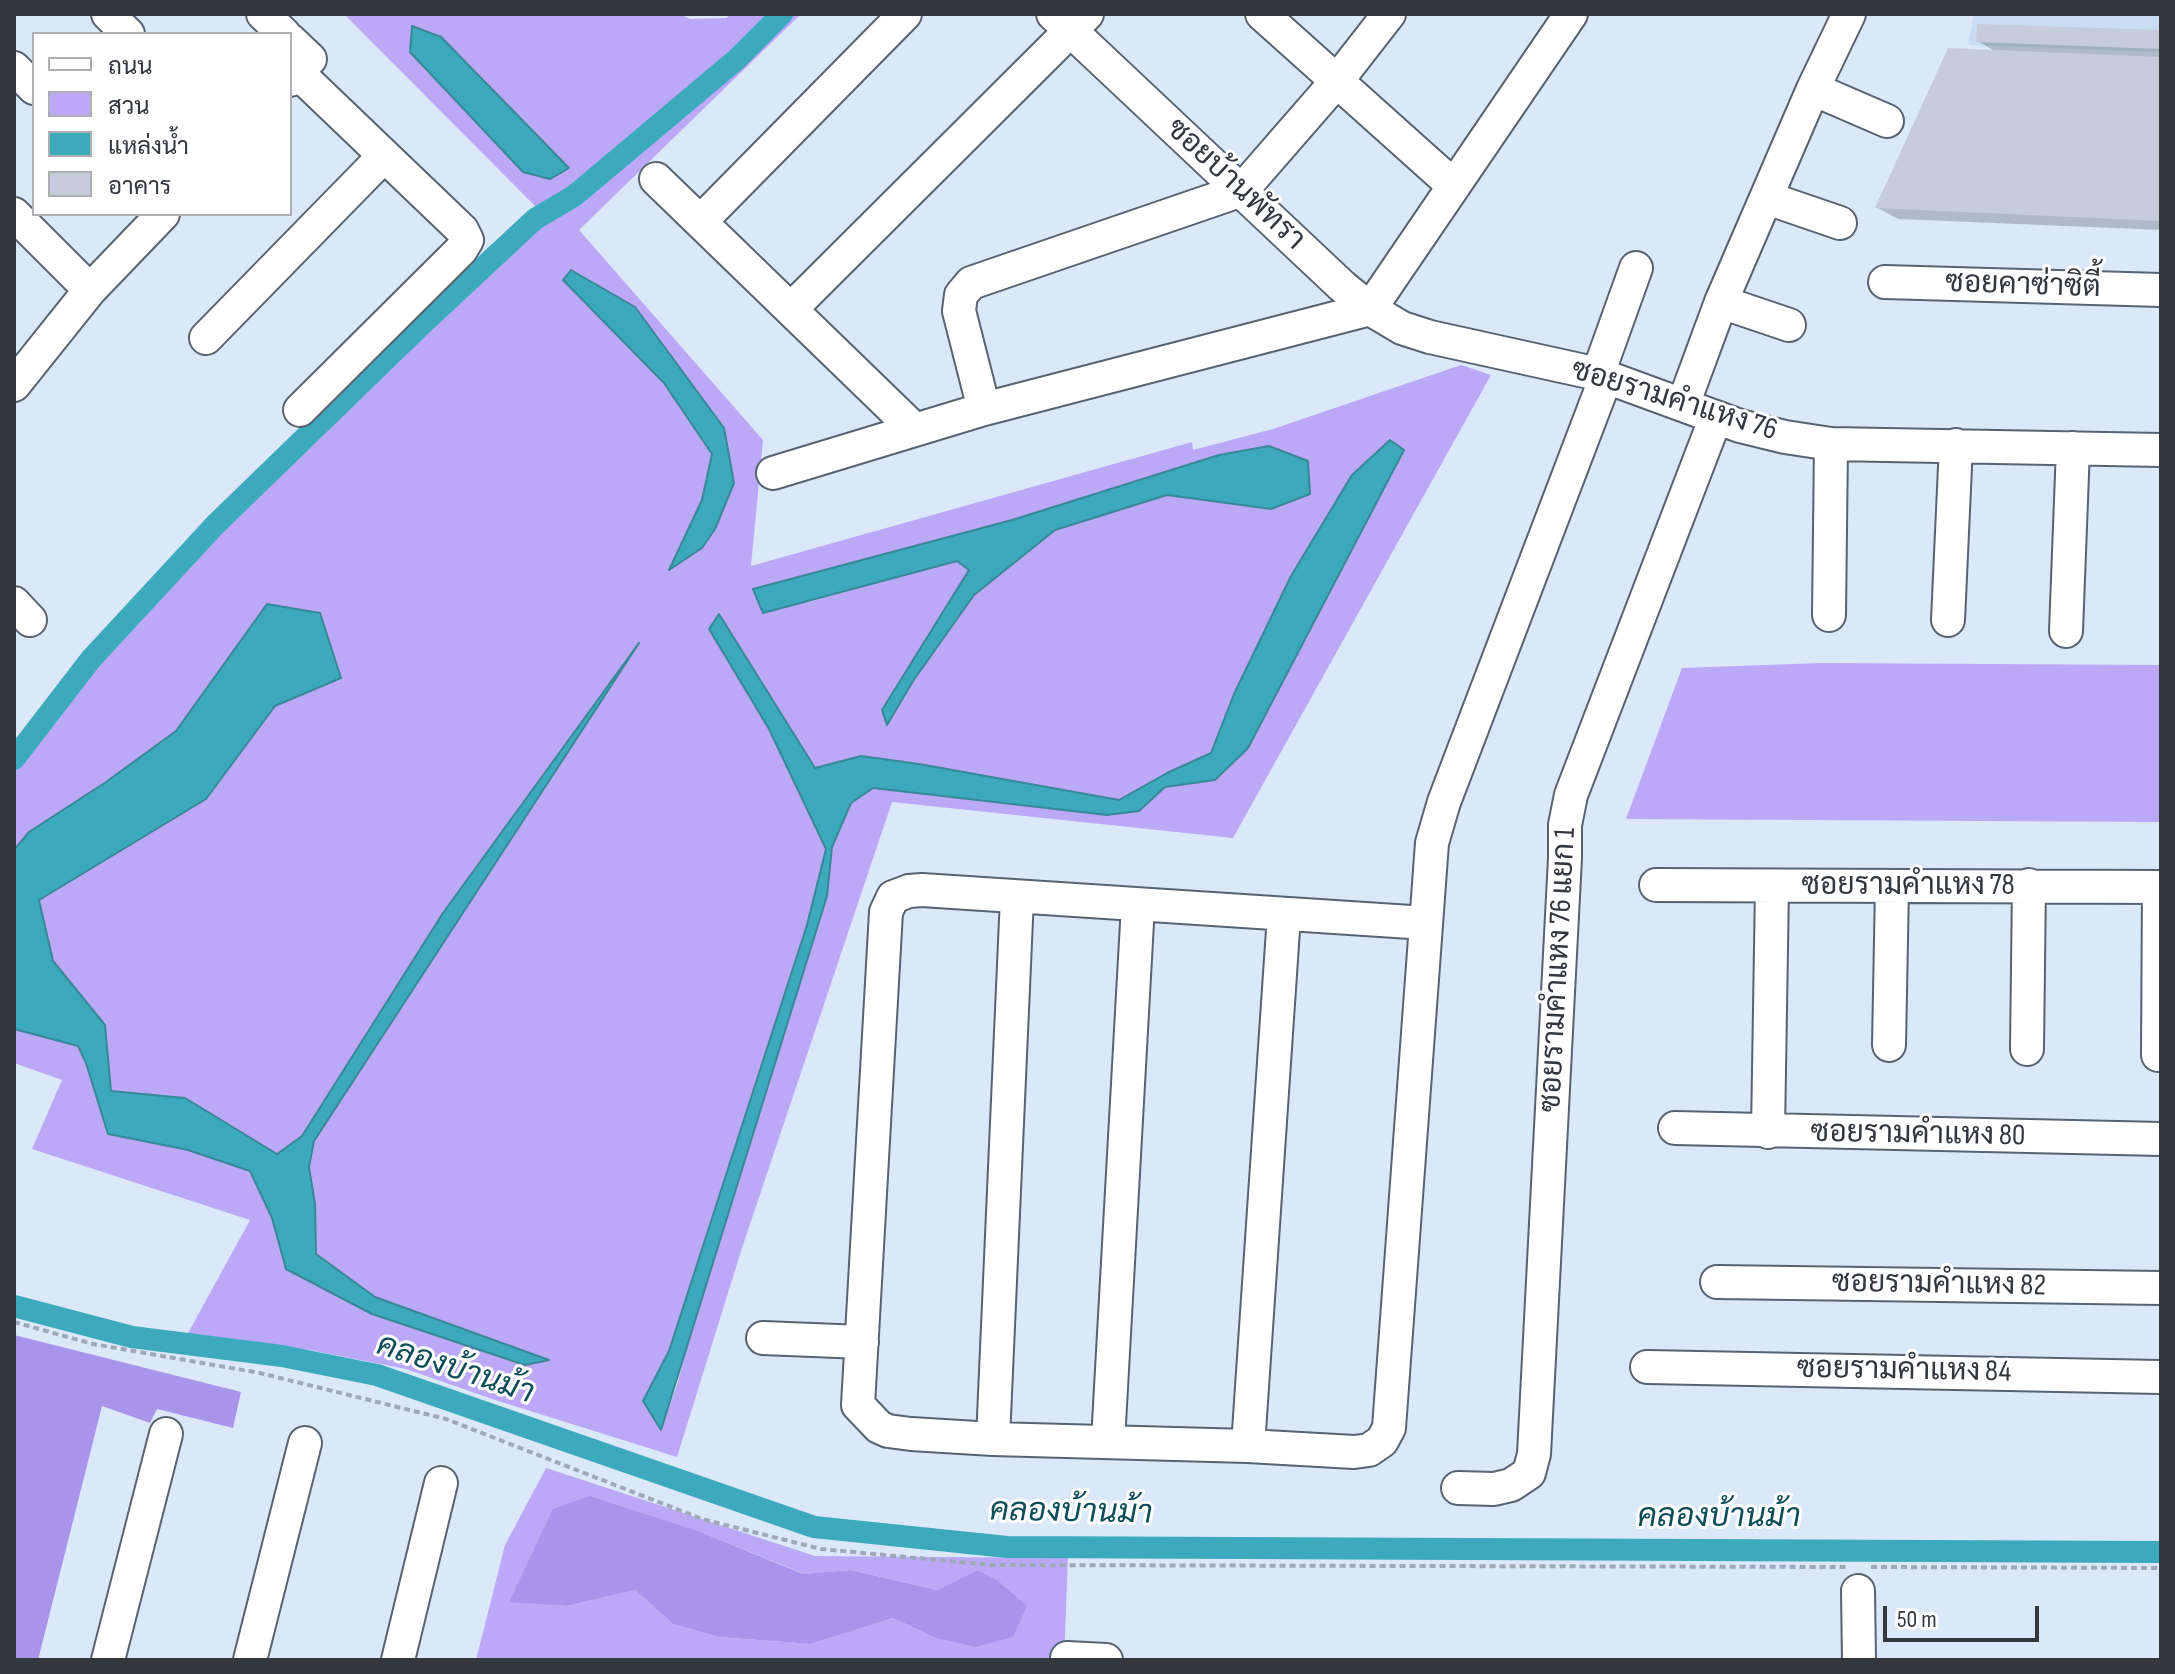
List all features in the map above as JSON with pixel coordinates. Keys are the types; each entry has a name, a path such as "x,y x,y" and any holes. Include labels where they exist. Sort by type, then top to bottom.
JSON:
{"street":[{"path":"108,14 126,32"},
{"path":"263,14 282,32"},
{"path":"701,221 905,14"},
{"path":"1262,14 1454,186"},
{"path":"984,409 959,311 961,295 971,283 1242,190 1336,82 1389,14"},
{"path":"773,473 984,409 1370,309 1571,14"},
{"path":"1675,402 1849,14"},
{"path":"791,309 1070,19"},
{"name":"ซอยบ้านพัทรา","path":"1070,19 1342,286 1370,309 1402,328 1430,337"},
{"path":"292,42 310,59 294,76 384,156 462,230 467,240 461,250 300,410"},
{"path":"14,68 32,86"},
{"path":"1813,89 1887,121"},
{"path":"206,338 384,156"},
{"path":"656,179 914,429"},
{"path":"1767,198 1840,223"},
{"path":"14,214 90,290"},
{"path":"16,377 90,290 159,216"},
{"path":"1426,923 909,891 893,897 886,912 858,1405 879,1427 899,1433 1354,1452 1369,1450 1382,1441 1389,1428 1432,843 1444,802 1602,376 1636,268"},
{"name":"ซอยคาซ่าซิตี้","path":"1885,282 2161,290"},
{"path":"1721,302 1789,325"},
{"path":"1675,402 1690,322"},
{"name":"ซอยรามคำแหง 76","path":"1430,337 1602,376 1740,426 1785,437 1831,444 2161,450"},
{"name":"ซอยรามคำแหง 76 แยก 1","path":"1458,1488 1494,1489 1511,1485 1529,1473 1534,1454 1565,825 1571,795 1716,417"},
{"path":"1829,615 1831,444"},
{"path":"1948,620 1956,445"},
{"path":"2066,631 2073,448"},
{"name":"ซอยรามคำแหง 78","path":"1656,885 2160,887"},
{"path":"2027,1049 2029,885"},
{"path":"1768,1132 1772,886"},
{"path":"1889,1045 1892,887"},
{"path":"2158,1055 2160,887"},
{"path":"993,1439 1017,897"},
{"path":"1108,1441 1138,905"},
{"path":"1248,1446 1284,915"},
{"name":"ซอยรามคำแหง 80","path":"1675,1128 2161,1139"},
{"name":"ซอยรามคำแหง 82","path":"1717,1282 2161,1288"},
{"path":"763,1338 862,1342"},
{"name":"ซอยรามคำแหง 84","path":"1647,1367 2161,1377"},
{"path":"108,1660 166,1434"},
{"path":"250,1660 305,1443"},
{"path":"398,1660 441,1483"},
{"path":"1856,1575 1859,1660"},
{"path":"1067,1658 1106,1660"}],"path":[{"path":"14,1322 93,1344 260,1373 446,1419 702,1519 821,1549 991,1565 1856,1575 2161,1568"}],"shaded area":[{"path":"1974,14 2161,14 2161,52 1968,45"},
{"path":"14,1335 241,1392 233,1428 157,1409 150,1423 102,1406 38,1660 14,1660"},
{"path":"590,1496 703,1533 803,1574 851,1570 937,1590 977,1570 997,1580 1027,1606 1013,1637 975,1647 933,1637 893,1618 811,1644 719,1637 673,1624 635,1590 567,1606 509,1602 553,1509"}],"green space":[{"path":"344,14 680,14 690,19 726,18 732,14 801,14 579,230 763,440 751,566 1192,442 1193,450 1273,429 1461,365 1491,375 1233,838 892,802 742,1248 677,1457 406,1369 310,1350 187,1335 250,1220 32,1149 62,1080 14,1063 14,1029 78,1046 108,1134 188,1150 250,1171 272,1218 287,1269 372,1314 547,1359 375,1297 316,1254 315,1204 309,1167 314,1141 625,663 443,913 302,1136 277,1154 185,1098 111,1092 105,1025 53,961 39,899 206,799 275,705 341,678 320,613 267,604 176,731 14,850 14,773 122,636 218,528 545,222 537,208","holes":["563,280 724,429 702,548 670,569 702,500 712,454 664,383","1390,440 1404,450 1248,748 1215,780 1165,787 1139,811 1107,815 873,788 851,803 832,847 827,896 661,1429 643,1400 669,1351 807,925 826,849 769,729 710,629 719,615 815,768 861,756 1119,800 1211,753 1234,694 1291,577 1352,475","1269,446 1271,509 1167,495 1055,530 974,595 913,681 887,724 969,570 957,561 805,603 1012,520 1219,455"]},
{"path":"1821,663 2161,665 2161,822 1626,819 1682,668"},
{"path":"546,1468 815,1556 1068,1558 1064,1660 476,1660 505,1545","holes":["703,1533 804,1574 851,1570 937,1590 977,1570 933,1637 893,1618 811,1644 719,1637 673,1624 635,1590 567,1606 509,1601"]}],"water":[{"path":"412,26 441,37 569,168 550,179 523,172 410,52"},
{"path":"571,270 635,307 724,428 734,483 715,529 702,548 669,570 702,500 712,454 664,383 563,280"},
{"path":"1390,440 1404,450 1248,748 1215,780 1165,787 1139,811 1107,815 873,788 851,803 832,847 827,896 661,1430 643,1401 669,1351 807,925 826,849 769,729 709,629 719,614 815,768 861,756 1119,800 1211,753 1234,694 1291,576 1352,475"},
{"path":"1269,446 1308,461 1310,494 1271,509 1167,495 1055,530 974,595 913,681 887,725 882,710 969,570 957,561 763,613 753,589 1012,520 1219,455"},
{"path":"267,604 320,613 341,678 275,706 206,799 39,900 53,961 105,1025 111,1091 185,1098 277,1154 302,1136 443,913 639,643 314,1141 309,1167 315,1204 316,1254 375,1297 549,1360 525,1365 372,1314 286,1269 272,1218 250,1171 188,1150 108,1134 78,1046 14,1029 14,850 29,832 176,731"}],"building":[{"path":"1977,24 2161,30 2161,49 1976,42"},
{"path":"1948,48 2161,57 2161,221 1875,208"}],"waterway":[{"path":"14,759 91,659 215,525 418,328 535,219 574,196 737,59 782,14"},
{"name":"คลองบ้านม้า","path":"14,1306 132,1337 282,1356 377,1375 814,1527 1007,1547 2161,1552"}]}
